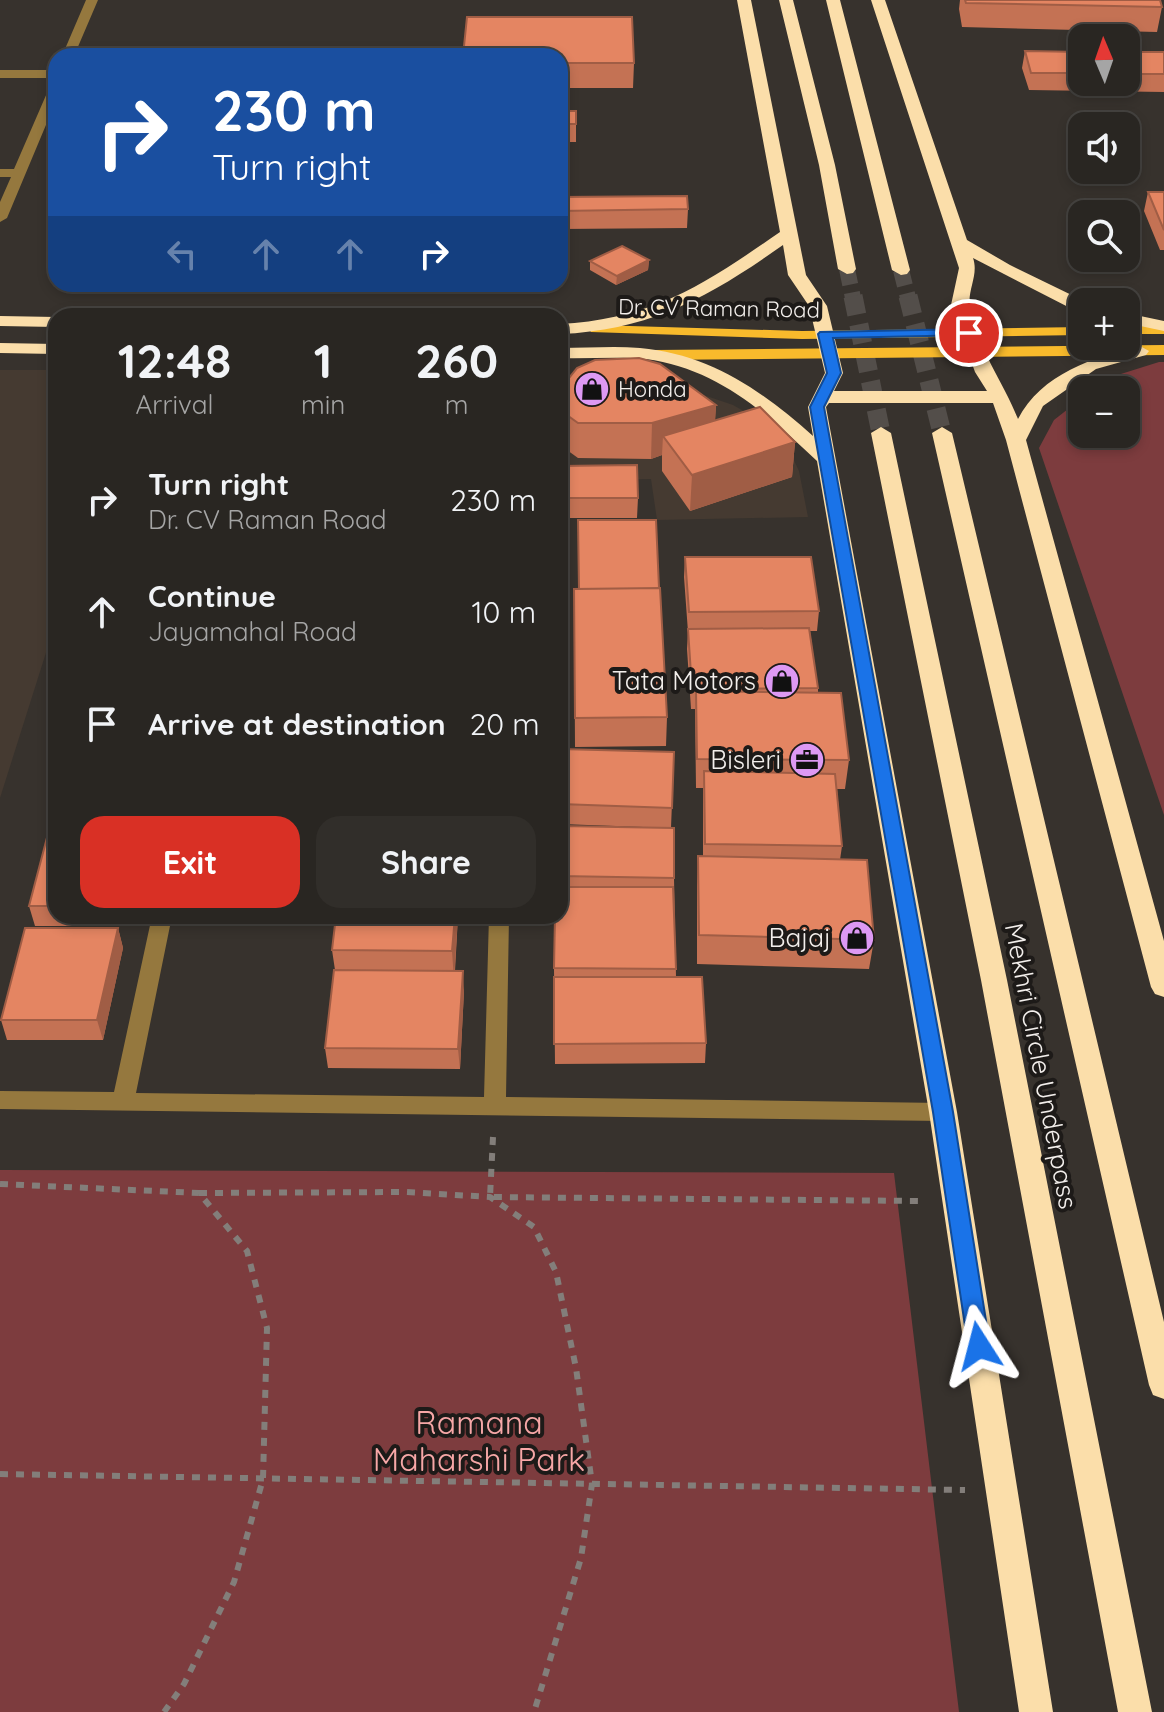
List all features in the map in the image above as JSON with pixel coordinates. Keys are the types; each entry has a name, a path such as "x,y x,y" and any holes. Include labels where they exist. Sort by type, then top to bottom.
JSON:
{"highway":[{"path":"744,0 797,275 818,306 834,373 817,407 943,1112 1036,1712"},
{"path":"786,0 827,165 847,269"},
{"path":"833,0 901,270"},
{"path":"878,0 968,268 960,305 984,372 1000,397 1016,440 1164,987"},
{"path":"596,329 670,310 788,234"},
{"path":"959,242 1004,269 1068,300"},
{"path":"0,321 48,322"},
{"path":"1140,322 1164,328"},
{"name":"Dr. CV Raman Road","path":"568,329 596,329"},
{"path":"0,348 48,349"},
{"name":"Dr. CV Raman Road","path":"568,353 653,355"},
{"path":"653,355 711,371 772,407 826,459"},
{"path":"1016,440 1035,403 1090,365 1108,360"},
{"path":"822,397 1000,397"},
{"name":"Mekhri Circle Underpass","path":"881,433 994,980 1135,1712"},
{"name":"Mekhri Circle Underpass","path":"942,433 1164,1385"}],"main road":[{"path":"1140,329 1164,328"},
{"name":"Dr. CV Raman Road","path":"596,329 825,334 1068,331"},
{"name":"Dr. CV Raman Road","path":"1140,351 1164,350"},
{"name":"Dr. CV Raman Road","path":"653,355 1068,352"}],"street":[{"path":"71,48 92,0"},
{"path":"0,74 48,74"},
{"path":"0,218 48,105"},
{"path":"0,173 19,173"},
{"path":"123,1101 160,924"},
{"path":"495,1105 499,924"},
{"path":"0,1100 943,1112"}],"path":[{"path":"490,1197 495,1105"},
{"path":"0,1184 199,1193 406,1192 490,1197 957,1201"},
{"path":"164,1712 184,1684 234,1582 263,1479 267,1328 247,1251 199,1193"},
{"path":"490,1197 534,1227 556,1272 576,1368 592,1484 581,1558 534,1712"},
{"path":"0,1474 1002,1491"}],"shaded area":[{"path":"0,370 48,370 48,646 0,798"},
{"path":"568,383 668,383 733,405 756,418 790,452 799,471 808,517 657,520 651,479 568,481"}],"green space":[{"path":"1164,362 1164,815 1039,448 1054,420 1068,409 1068,448 1140,448 1140,376 1115,376"},
{"name":"Ramana Maharshi Park","path":"0,1170 894,1173 959,1712 0,1712"}],"building":[{"path":"965,0 1160,0 1162,7 966,3"},
{"path":"467,17 632,17 634,63 568,63 568,48 464,48"},
{"path":"1025,51 1068,52 1068,73 1031,73"},
{"path":"1140,52 1164,52 1164,74 1140,74"},
{"path":"568,111 576,111 576,124 568,124"},
{"path":"1148,192 1164,192 1164,230"},
{"path":"687,196 688,209 568,211 568,197"},
{"path":"622,246 649,260 617,276 590,261"},
{"path":"639,358 660,364 716,405 652,423 578,423 568,416 568,379 577,368 595,360"},
{"path":"760,407 795,442 692,475 663,436"},
{"path":"637,465 638,498 568,498 568,466"},
{"path":"578,520 656,520 659,588 579,589"},
{"path":"685,557 811,557 819,611 689,612"},
{"path":"660,588 667,717 575,718 574,589"},
{"path":"809,628 818,688 692,689 688,629"},
{"path":"696,691 841,693 849,760 697,759"},
{"path":"568,749 674,752 672,808 568,804"},
{"path":"704,771 835,774 842,846 705,844"},
{"path":"568,826 674,828 674,878 568,876"},
{"path":"48,834 48,906 29,906"},
{"path":"698,856 867,860 874,940 699,935"},
{"path":"568,887 673,887 676,969 554,968 555,924 568,924"},
{"path":"335,924 454,924 452,951 332,950"},
{"path":"25,928 118,928 97,1020 1,1020"},
{"path":"334,970 463,971 458,1049 325,1048"},
{"path":"554,977 702,977 706,1043 554,1044"}],"tunnel":[{"path":"847,269 853,298"},
{"path":"901,270 908,298"},
{"path":"853,296 881,433"},
{"path":"908,296 942,433"}],"place":[{"name":"Honda","path":"592,389"},
{"name":"Tata Motors","path":"782,681"},
{"name":"Bisleri","path":"807,760"},
{"name":"Bajaj","path":"857,938"}],"route":[{"path":"969,333 825,334 834,373 817,407 943,1112 979,1346"}]}
